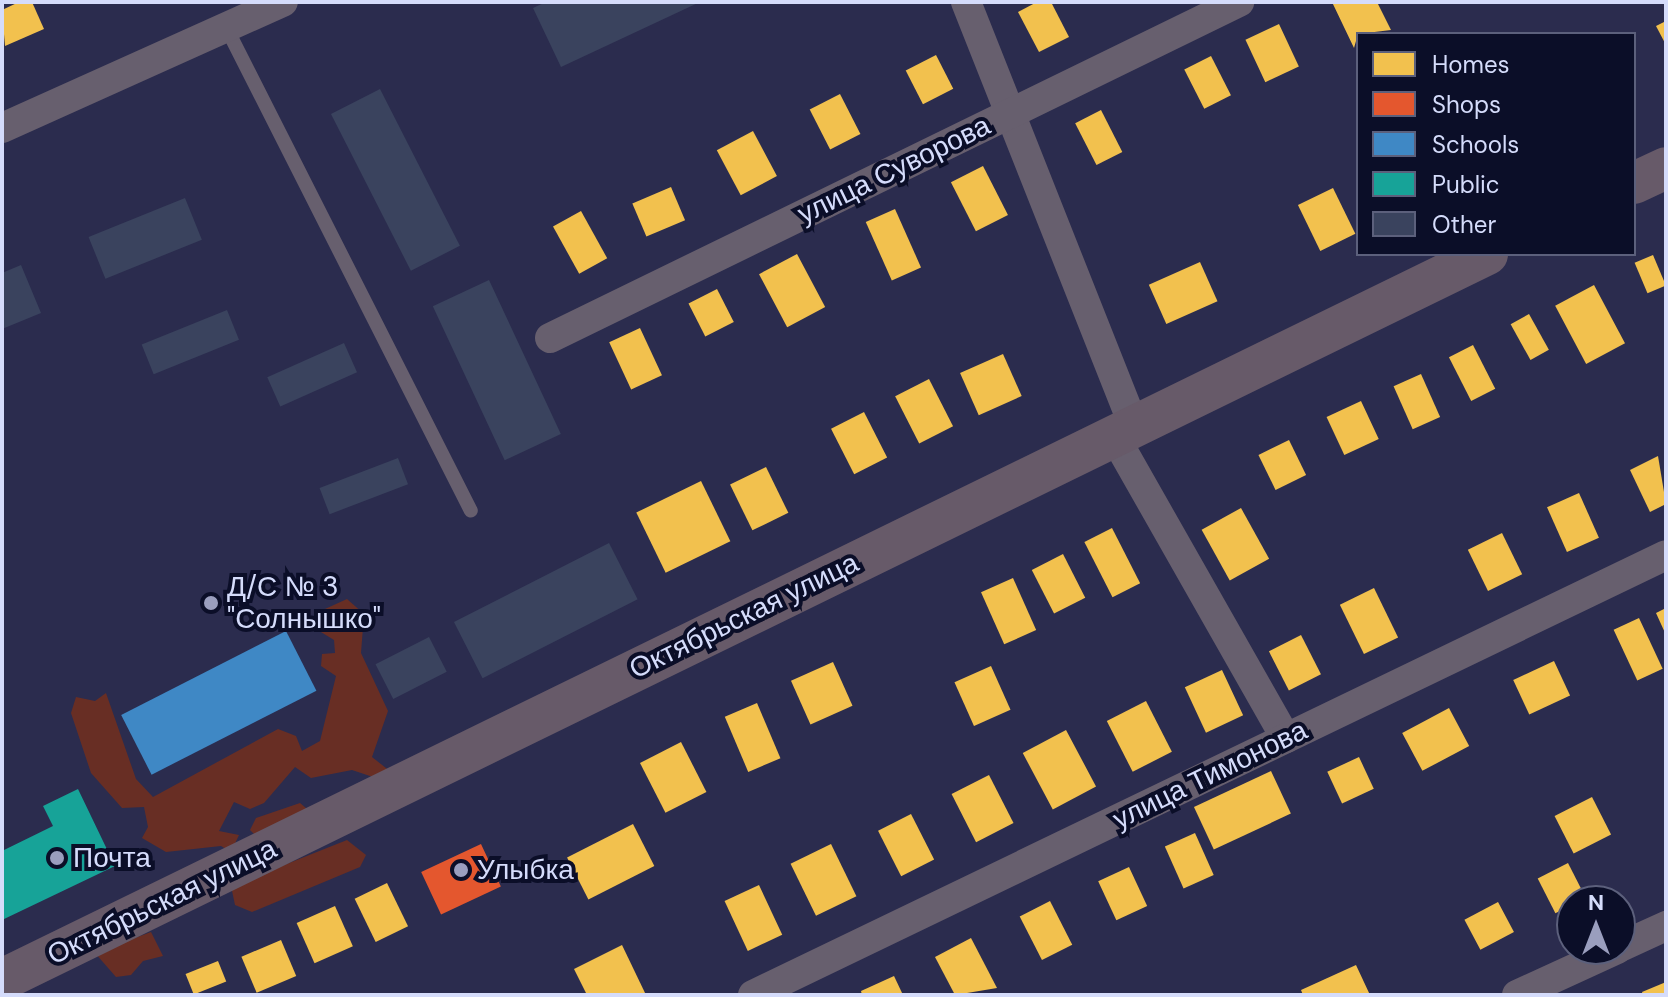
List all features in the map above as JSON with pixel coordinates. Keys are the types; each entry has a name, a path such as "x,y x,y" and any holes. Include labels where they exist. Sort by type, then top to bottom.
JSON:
{"street":[{"path":"2,128 283,2"},
{"path":"966,2 1010,113 1123,429 1286,738"},
{"name":"улица Суворова","path":"550,338 1239,2"},
{"path":"1636,182 1666,168"},
{"name":"Октябрьская улица","path":"2,980 1123,429 1483,256"},
{"name":"улица Тимонова","path":"753,995 1666,555"},
{"path":"1636,940 1666,926"},
{"path":"1517,995 1581,965"}],"lane":[{"path":"226,27 471,511"}],"shaded area":[{"path":"347,599 364,614 361,653 388,711 372,757 391,772 379,779 352,770 311,778 295,767 264,803 250,809 234,802 219,831 239,835 231,852 221,846 166,852 142,838 148,827 144,807 122,808 91,773 71,713 76,697 95,701 106,693 136,779 153,797 278,729 296,736 302,751 320,741 336,676 321,666 322,654 335,653 334,640 316,629 314,614"},
{"path":"300,803 313,814 260,840 250,830 256,818"},
{"path":"347,840 366,855 360,867 252,912 235,905 231,886"},
{"path":"151,932 163,956 143,961 131,975 116,977 95,953"}],"building: Homes":[{"path":"19,2 32,2 44,29 5,46 2,10"},
{"path":"1037,2 1051,2 1069,37 1039,52 1018,12"},
{"path":"1332,2 1377,2 1391,30 1356,32 1354,48"},
{"path":"1666,21 1666,45 1656,26"},
{"path":"1279,24 1299,67 1265,82 1245,40"},
{"path":"936,55 953,89 923,104 906,70"},
{"path":"1211,56 1231,95 1204,109 1184,70"},
{"path":"840,94 860,134 830,150 810,109"},
{"path":"1101,110 1122,152 1096,165 1075,123"},
{"path":"753,131 777,176 741,195 717,150"},
{"path":"983,166 1008,215 976,231 951,182"},
{"path":"671,187 685,220 646,237 632,203"},
{"path":"1333,188 1355,234 1320,251 1298,205"},
{"path":"895,209 921,267 892,280 866,222"},
{"path":"581,211 607,258 579,274 553,227"},
{"path":"797,254 825,307 787,327 759,274"},
{"path":"1653,255 1666,285 1647,293 1635,263"},
{"path":"1200,262 1217,301 1166,324 1149,285"},
{"path":"1594,285 1625,343 1586,364 1555,306"},
{"path":"717,289 734,322 705,336 688,304"},
{"path":"1529,314 1549,350 1531,360 1511,324"},
{"path":"640,328 662,375 631,389 609,342"},
{"path":"1473,345 1495,389 1471,401 1449,357"},
{"path":"1003,354 1022,396 979,415 960,373"},
{"path":"1421,374 1440,417 1413,429 1394,386"},
{"path":"929,379 953,426 919,443 895,396"},
{"path":"1361,401 1379,439 1344,455 1327,417"},
{"path":"864,412 887,457 854,474 831,429"},
{"path":"1289,440 1306,475 1276,490 1258,455"},
{"path":"1658,456 1666,504 1650,512 1630,470"},
{"path":"766,467 788,513 752,530 730,485"},
{"path":"701,481 730,541 666,573 636,513"},
{"path":"1579,493 1599,538 1567,552 1547,507"},
{"path":"1241,508 1269,559 1230,581 1202,530"},
{"path":"1112,528 1140,583 1113,597 1084,542"},
{"path":"1502,533 1522,574 1488,591 1468,550"},
{"path":"1063,554 1085,598 1054,614 1032,570"},
{"path":"1013,578 1036,630 1004,644 981,592"},
{"path":"1374,588 1398,637 1364,654 1340,605"},
{"path":"1666,608 1666,635 1656,613"},
{"path":"1639,618 1663,669 1637,681 1614,630"},
{"path":"1301,635 1321,674 1289,691 1269,651"},
{"path":"1554,661 1570,695 1529,714 1513,680"},
{"path":"833,662 853,706 811,725 791,681"},
{"path":"991,666 1011,710 974,726 954,682"},
{"path":"1222,670 1243,715 1206,733 1185,687"},
{"path":"1146,701 1172,752 1133,772 1107,721"},
{"path":"757,703 780,758 748,772 725,717"},
{"path":"1449,708 1469,746 1422,771 1402,733"},
{"path":"1066,730 1096,787 1053,810 1023,753"},
{"path":"681,742 706,792 665,813 640,763"},
{"path":"1359,757 1374,789 1342,804 1327,772"},
{"path":"1271,771 1291,814 1214,850 1194,807"},
{"path":"989,775 1014,823 976,842 952,794"},
{"path":"1592,797 1611,834 1574,853 1555,816"},
{"path":"911,814 934,859 901,876 878,831"},
{"path":"633,824 654,866 588,899 567,858"},
{"path":"1195,833 1214,875 1184,888 1165,846"},
{"path":"831,844 856,896 816,916 791,864"},
{"path":"1568,863 1579,885 1556,885 1555,913 1538,878"},
{"path":"1129,867 1147,906 1116,920 1098,881"},
{"path":"387,883 408,926 376,942 355,899"},
{"path":"759,885 782,935 748,951 725,901"},
{"path":"1050,901 1072,945 1042,960 1020,916"},
{"path":"1498,902 1514,932 1480,950 1464,920"},
{"path":"335,906 353,946 315,963 297,923"},
{"path":"971,938 997,988 955,995 935,957"},
{"path":"281,940 296,976 257,993 241,957"},
{"path":"622,945 646,995 587,995 574,969"},
{"path":"218,961 226,981 194,995 186,974"},
{"path":"1356,965 1370,995 1303,995 1301,990"},
{"path":"894,976 903,995 862,995 861,991"},
{"path":"1666,982 1666,995 1643,995 1642,992"}],"building: Shops":[{"path":"481,844 501,887 441,914 421,872"}],"building: Schools":[{"path":"286,631 316,691 152,775 121,715"}],"building: Public":[{"name":"Почта","path":"78,789 115,866 2,920 2,851 53,826 43,806"}],"building: Other":[{"path":"546,2 700,2 561,67 533,8"},
{"path":"380,89 460,246 411,271 331,114"},
{"path":"185,198 202,240 105,279 89,237"},
{"path":"21,265 41,313 2,329 2,273"},
{"path":"489,280 561,434 505,460 433,306"},
{"path":"227,310 239,340 154,374 142,344"},
{"path":"344,343 357,372 280,406 267,377"},
{"path":"398,458 408,484 330,514 320,488"},
{"path":"609,543 638,599 483,678 454,622"},
{"path":"429,637 447,672 393,699 376,664"}],"place":[{"name":"Д/С № 3 \"Солнышко\"","path":"211,603"},
{"name":"Почта","path":"57,858"},
{"name":"Улыбка","path":"461,870"}]}
